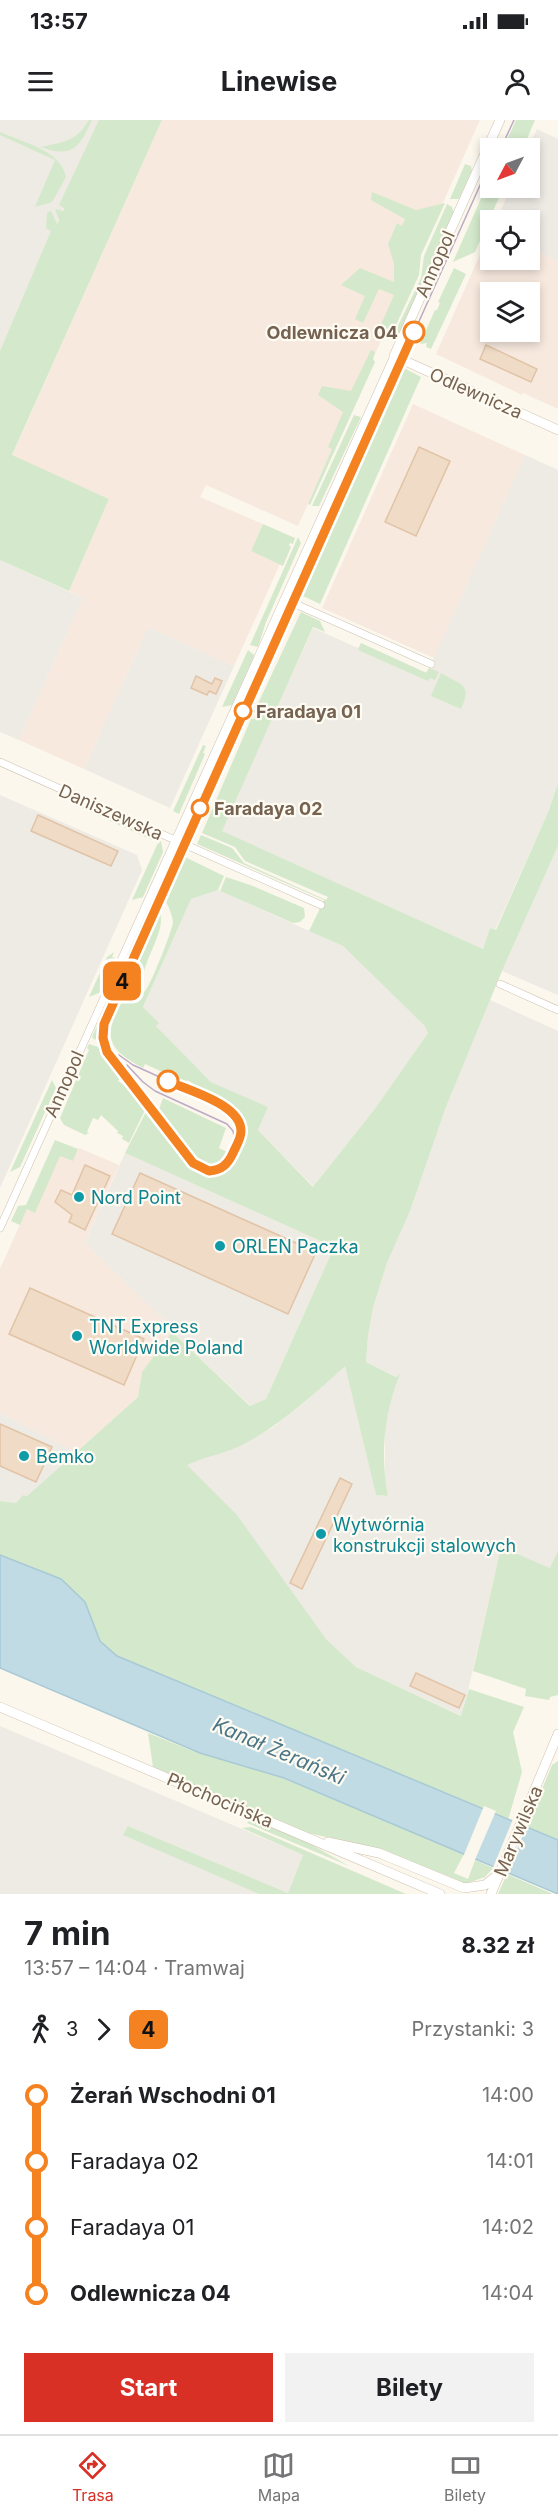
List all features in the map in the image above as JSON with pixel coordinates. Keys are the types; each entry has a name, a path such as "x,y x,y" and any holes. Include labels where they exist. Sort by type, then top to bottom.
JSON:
{"main road":[{"name":"Annopol","path":"394,356 500,120"},
{"name":"Odlewnicza","path":"394,356 558,430"},
{"name":"Płochocińska","path":"0,1707 333,1848 429,1892 440,1894"},
{"name":"Marywilska","path":"491,1894 558,1734"},
{"path":"311,1839 363,1848 469,1888 485,1885 500,1873"}],"street":[{"name":"Annopol","path":"0,1228 394,356"},
{"path":"284,600 431,664"},
{"name":"Daniszewska","path":"0,762 321,905"},
{"path":"500,984 558,1010"}],"shaded area":[{"path":"0,120 100,120 0,351"},
{"path":"162,120 480,120 298,526 206,485 200,497 263,524 251,551 280,564 234,666 148,627 84,769 19,740 83,598 69,591 109,499 12,456"},
{"path":"537,129 558,139 558,261 540,253 540,210 501,210 506,198 540,198 540,138 533,138"},
{"path":"540,253 558,261 558,409 523,393 522,395 436,354 480,255 480,270 540,270"},
{"path":"413,404 525,455 434,658 322,608"},
{"path":"525,455 558,470 558,783 549,810 495,930 490,928 483,949 221,831 313,628 358,648 361,643 427,673"},
{"path":"0,560 83,598 19,740 0,732"},
{"path":"148,627 234,666 170,808 84,769"},
{"path":"0,795 137,855 142,870 0,1188"},
{"path":"558,846 558,995 502,971"},
{"path":"218,890 343,946 426,1026 428,1033 374,1110 314,1187 258,1130 268,1107 211,1082 156,1026 158,1023 143,1007 191,899"},
{"path":"490,1000 558,1031 558,1550 550,1568 501,1548 462,1716 356,1667 326,1639 186,1464 238,1446 272,1428 304,1403 345,1365 376,1495 388,1496 385,1480 385,1428 392,1392 399,1375 397,1377 366,1362 373,1308 387,1263 410,1211 446,1107"},
{"path":"79,1148 119,1165 85,1243 169,1325 172,1332 142,1372 138,1397 76,1452 0,1413 0,1269 27,1209 35,1212 60,1155 73,1160"},
{"path":"125,1153 334,1247 266,1399 251,1406 172,1332 169,1325 85,1243"},
{"path":"0,1413 76,1452 16,1503 0,1501"},
{"path":"0,1726 303,1855 288,1893 128,1826 124,1835 259,1894 0,1894"}],"green space":[{"path":"89,120 92,120 88,129 74,148 61,152 41,147 68,140 79,133"},
{"path":"99,120 162,120 12,455 109,499 69,591 0,560 0,351 51,231 46,228 47,213 51,211 57,224 59,220 55,209 63,211 64,208 59,205"},
{"path":"516,120 535,120 527,138 508,138"},
{"path":"0,132 39,148 57,160 63,168 66,177 52,202 35,207 55,160 0,135"},
{"path":"465,164 471,166 472,171 459,199 450,199"},
{"path":"372,192 416,210 445,203 421,255 419,275 391,336 383,339 376,336 394,295 379,289 363,323 355,319 365,296 341,285 360,268 394,282 394,264 388,244 397,223 402,226 405,219 371,200"},
{"path":"481,198 499,198 494,210 480,210 480,241 475,252 453,262"},
{"path":"447,204 452,207 454,213 399,334 396,330 421,278 424,256"},
{"path":"454,268 466,274 431,349 426,347 427,343 420,344"},
{"path":"371,350 375,352 373,359 375,362 310,505 308,504 332,449 328,447 343,412 318,395 322,386 351,391"},
{"path":"404,368 421,377 320,604 303,596"},
{"path":"395,370 295,593 295,586 390,375"},
{"path":"354,415 361,417 319,506 312,506"},
{"path":"263,524 295,538 293,544 289,545 291,547 283,566 251,551"},
{"path":"298,537 301,543 266,622 258,647 250,645"},
{"path":"301,612 320,621 325,632 313,627 222,831 483,949 490,928 496,930 549,810 558,783 558,846 502,971 446,1107 410,1211 387,1263 373,1308 366,1362 396,1377 400,1374 390,1404 385,1434 384,1465 388,1496 376,1495 345,1366 295,1410 255,1438 240,1446 187,1465 237,1515 326,1639 356,1667 461,1716 469,1689 524,1707 513,1732 522,1772 508,1820 117,1656 100,1641 85,1602 61,1579 0,1555 0,1501 16,1503 23,1495 27,1496 138,1397 142,1372 172,1332 250,1406 266,1399 334,1247 125,1153 148,1108 182,1155 195,1167 207,1172 218,1170 229,1163 241,1139 241,1126 236,1114 224,1104 226,1100 193,1086 194,1084 187,1080 186,1083 145,1064 143,1068 120,1053 111,1038 113,1019 124,995 135,996 145,991 161,958 173,922 165,900 185,855 224,876 218,890 191,899 143,1007 159,1023 156,1026 211,1082 268,1107 258,1130 313,1187 374,1110 428,1033 425,1026 343,946 309,931 324,900 197,844 201,835 232,848 244,863 326,900 328,897 245,861 235,847 202,833 251,719 254,719 256,713 254,712"},
{"path":"361,643 426,673 429,668 439,672 435,680 430,678 428,681 358,650"},
{"path":"248,650 254,655 232,705 222,707"},
{"path":"441,673 465,689 466,694 461,709 431,696"},
{"path":"203,745 206,746 203,753 205,754 179,814 173,811"},
{"path":"82,803 156,836 152,840 75,805"},
{"path":"161,841 163,852 143,897 132,900 157,845"},
{"path":"226,877 304,908 305,917 300,922 293,923 220,891"},
{"path":"160,912 160,928 143,974 142,984 135,988 126,987"},
{"path":"114,952 112,957 115,958 99,993 89,997 107,957"},
{"path":"112,992 116,992 102,1026 103,1043 123,1075 118,1081 129,1089 145,1110 129,1143 122,1139 123,1136 117,1133 118,1131 101,1115 98,1120 93,1118 87,1132 89,1133 85,1135 64,1125 60,1118 89,1050 87,1048 89,1044 98,1047 100,1036 98,1035 95,1040 92,1037"},
{"path":"52,1080 56,1088 20,1167 10,1172"},
{"path":"163,1098 226,1128 219,1148 231,1154 222,1165 209,1169 195,1162 150,1105 159,1109"},
{"path":"55,1140 78,1149 73,1161 60,1156 35,1213 27,1209 20,1225 11,1221 18,1206 26,1205"},
{"path":"501,1547 550,1568 558,1550 558,1695 550,1697 549,1700 525,1696 526,1689 473,1671"},
{"path":"148,1733 193,1751 256,1767 464,1854 454,1873 468,1879 475,1860 493,1868 485,1877 465,1884 358,1844 308,1833 153,1767"},
{"path":"558,1761 558,1840 526,1828 552,1765"},
{"path":"251,1818 307,1842 349,1866 247,1823"},
{"path":"128,1826 288,1893 303,1855 242,1828 251,1827 406,1894 259,1894 123,1835"},
{"path":"507,1874 553,1894 498,1894"}],"water":[{"name":"Kanał Żerański","path":"0,1555 61,1579 85,1602 100,1641 117,1656 558,1840 558,1894 284,1778 200,1753 0,1668"}],"pier":[{"path":"484,1806 496,1811 474,1862 463,1857"},
{"path":"513,1819 527,1825 506,1876 492,1870"}],"building":[{"path":"486,345 537,369 531,382 480,359"},
{"path":"419,447 450,461 416,536 385,522"},
{"path":"196,676 212,684 215,678 222,681 216,694 209,691 207,695 191,688"},
{"path":"38,815 118,851 111,866 31,831"},
{"name":"Nord Point","path":"85,1165 110,1176 85,1230 69,1222 72,1215 55,1202 61,1190 72,1195"},
{"name":"ORLEN Paczka","path":"140,1173 316,1252 288,1314 112,1234"},
{"name":"TNT Express Worldwide Poland","path":"30,1288 144,1339 124,1385 9,1334"},
{"name":"Bemko","path":"0,1424 52,1447 36,1482 0,1466"},
{"name":"Wytwórnia konstrukcji stalowych","path":"340,1478 352,1484 302,1589 290,1583"},
{"path":"416,1673 465,1695 459,1708 410,1686"}],"tram line":[{"path":"506,138 514,120"},
{"path":"119,1055 133,1065 226,1107 236,1117 240,1129 235,1153 227,1163 217,1169 205,1169 193,1163 107,1052 103,1038 104,1024 480,185"},
{"name":"4","path":"168,1081 235,1113 240,1123 240,1139 231,1158 223,1167 209,1171 193,1163 107,1052 103,1038 104,1024 414,332"},
{"path":"127,1065 155,1091 227,1124 233,1131 236,1144"}],"place":[{"name":"Odlewnicza 04","path":"414,332"},
{"name":"Faradaya 01","path":"243,711"},
{"name":"Faradaya 02","path":"200,808"},
{"name":"Nord Point","path":"79,1197"},
{"name":"ORLEN Paczka","path":"220,1246"},
{"name":"TNT Express Worldwide Poland","path":"77,1336"},
{"name":"Bemko","path":"24,1456"},
{"name":"Wytwórnia konstrukcji stalowych","path":"321,1534"}]}
